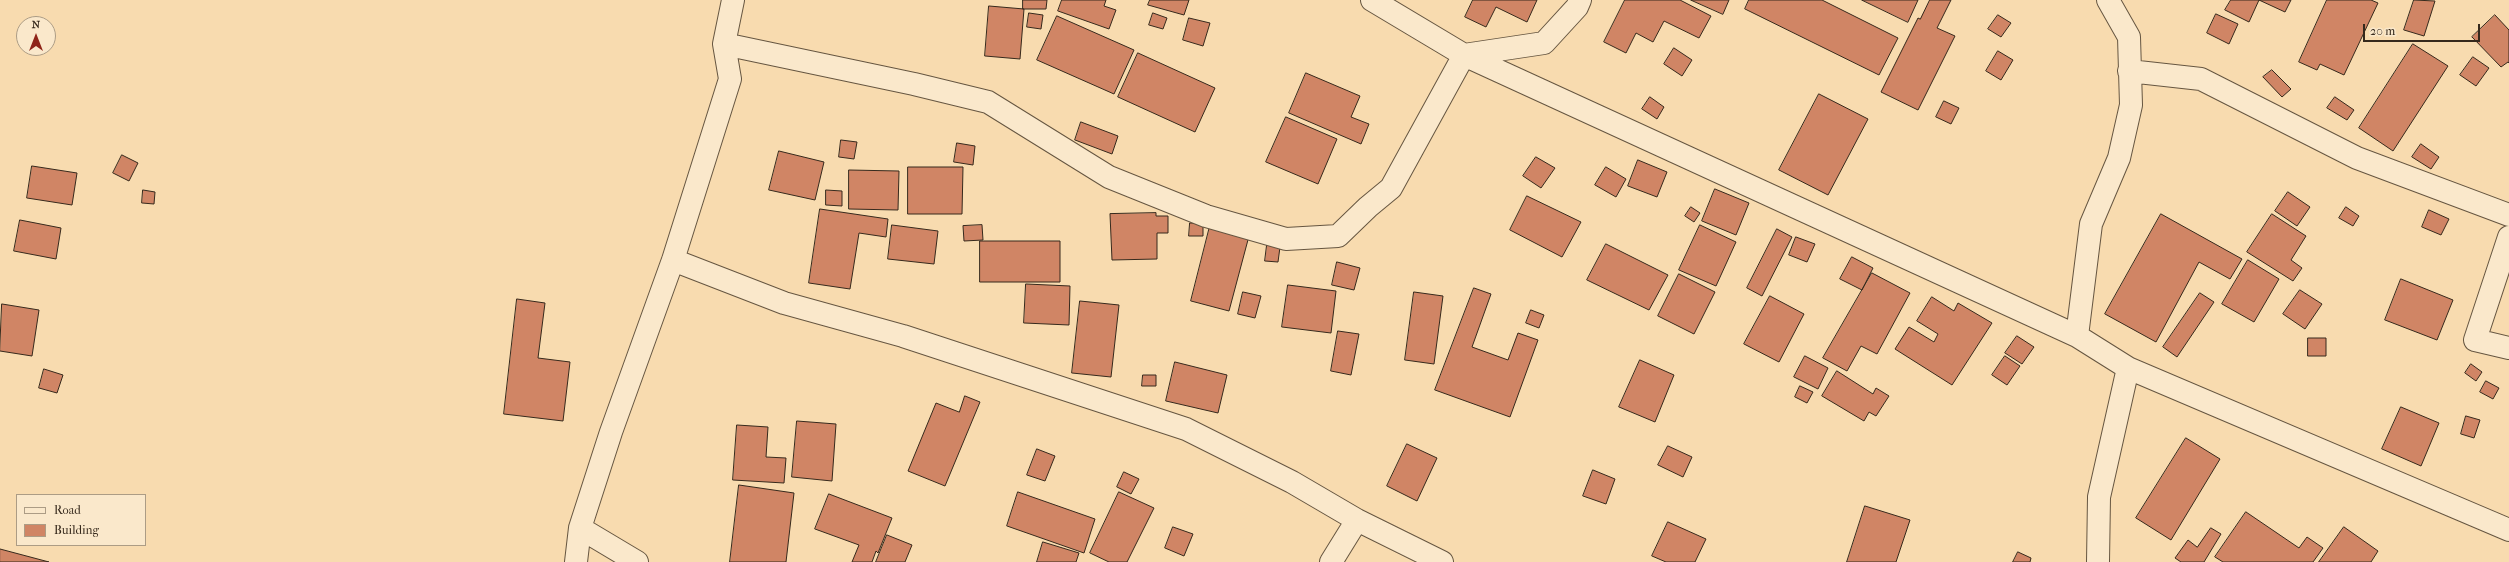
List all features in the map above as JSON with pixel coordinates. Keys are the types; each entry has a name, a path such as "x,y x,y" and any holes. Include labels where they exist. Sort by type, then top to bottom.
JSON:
{"street":[{"path":"576,562 580,528 611,432 673,260 730,79 724,44 733,0"},
{"path":"1372,0 1464,55 2077,336 2128,368 2509,530"},
{"path":"1464,55 1544,43 1577,7 1580,0"},
{"path":"2077,336 2091,224 2119,158 2131,105 2129,37 2108,0"},
{"path":"724,44 914,84 988,102 1109,177 1206,216 1286,239 1338,236 1368,207 1391,188 1464,55"},
{"path":"2130,71 2201,79 2357,158 2509,214"},
{"path":"2509,237 2475,340 2509,348"},
{"path":"673,260 784,303 903,336 1186,429 1292,482 1357,520 1442,562"},
{"path":"2098,562 2099,497 2128,368"},
{"path":"1331,562 1357,520"},
{"path":"580,528 637,562"}],"building":[{"path":"1023,0 1047,0 1046,9 1023,9"},
{"path":"1062,0 1106,0 1104,6 1116,10 1109,29 1058,11"},
{"path":"1150,0 1189,0 1184,15 1148,5"},
{"path":"1473,0 1537,0 1527,22 1496,7 1486,27 1465,17"},
{"path":"1625,0 1680,0 1711,16 1699,38 1664,21 1653,42 1636,33 1626,53 1604,42"},
{"path":"1691,0 1729,0 1723,14"},
{"path":"1749,0 1822,0 1898,38 1879,75 1745,9"},
{"path":"1862,0 1918,0 1908,22"},
{"path":"1930,0 1951,0 1937,28 1955,36 1918,110 1881,92 1918,18 1920,19"},
{"path":"2231,0 2259,0 2249,22 2225,10"},
{"path":"2259,0 2291,0 2285,12"},
{"path":"2327,0 2371,0 2378,3 2344,75 2320,64 2317,70 2299,62"},
{"path":"2414,0 2435,1 2424,36 2404,30"},
{"path":"989,6 1024,9 1020,59 985,56"},
{"path":"1029,13 1043,15 1041,29 1027,27"},
{"path":"1153,13 1167,18 1163,29 1149,25"},
{"path":"2216,14 2238,24 2229,44 2207,33"},
{"path":"1998,15 2011,23 2001,37 1988,29"},
{"path":"2495,15 2509,30 2509,63 2508,62 2501,67 2472,37"},
{"path":"1057,16 1134,50 1114,94 1037,60"},
{"path":"1189,18 1210,23 1203,46 1183,40"},
{"path":"2413,44 2448,66 2393,151 2359,128"},
{"path":"1674,48 1692,60 1682,76 1664,64"},
{"path":"1998,51 2013,60 2001,80 1986,71"},
{"path":"1138,53 1215,88 1195,132 1118,97"},
{"path":"2473,57 2489,68 2476,86 2460,75"},
{"path":"2272,70 2291,89 2282,97 2263,77"},
{"path":"1306,73 1360,96 1351,117 1369,124 1361,144 1289,113"},
{"path":"1819,94 1868,119 1828,195 1779,170"},
{"path":"1650,97 1664,107 1657,119 1642,109"},
{"path":"2335,97 2354,110 2347,120 2327,108"},
{"path":"1944,101 1959,108 1951,124 1936,117"},
{"path":"1286,117 1337,139 1318,184 1266,162"},
{"path":"1081,122 1118,136 1112,154 1075,140"},
{"path":"841,140 857,142 854,159 839,157"},
{"path":"957,143 975,146 973,165 954,162"},
{"path":"2421,144 2439,157 2431,169 2412,157"},
{"path":"779,151 824,162 815,200 769,190"},
{"path":"122,155 138,163 129,181 113,173"},
{"path":"1536,157 1555,168 1541,188 1523,176"},
{"path":"1638,160 1667,172 1657,197 1628,186"},
{"path":"32,166 77,173 72,205 27,198"},
{"path":"908,167 963,167 962,214 908,214"},
{"path":"1606,167 1626,179 1616,197 1595,185"},
{"path":"849,170 899,171 898,210 849,209"},
{"path":"1715,189 1749,203 1736,235 1702,221"},
{"path":"143,190 155,192 154,204 142,203"},
{"path":"826,190 842,191 842,206 826,205"},
{"path":"2288,192 2310,207 2297,226 2275,211"},
{"path":"1527,196 1581,222 1562,257 1510,230"},
{"path":"1691,207 1700,213 1694,222 1685,216"},
{"path":"2346,207 2359,216 2353,226 2339,218"},
{"path":"820,209 888,219 886,237 859,233 850,289 809,283"},
{"path":"2429,210 2449,219 2441,235 2422,227"},
{"path":"1156,213 1156,216 1168,216 1168,233 1157,233 1157,259 1112,260 1110,214"},
{"path":"2161,214 2242,259 2230,279 2199,262 2156,342 2105,314"},
{"path":"2272,214 2306,236 2291,260 2302,268 2293,281 2247,252"},
{"path":"20,220 61,228 56,259 14,251"},
{"path":"1190,223 1203,223 1203,236 1189,236"},
{"path":"892,225 938,231 934,264 888,259"},
{"path":"982,225 983,240 964,241 963,226"},
{"path":"1700,225 1736,242 1716,286 1679,270"},
{"path":"1210,226 1249,236 1229,311 1191,301"},
{"path":"1777,229 1792,237 1762,296 1747,288"},
{"path":"1796,237 1815,244 1807,262 1789,255"},
{"path":"980,241 1060,241 1060,282 980,282"},
{"path":"1606,244 1668,275 1649,310 1587,280"},
{"path":"1267,245 1280,247 1278,262 1265,261"},
{"path":"1852,257 1873,268 1862,290 1840,279"},
{"path":"2248,260 2279,279 2254,322 2222,304"},
{"path":"1337,262 1360,268 1354,290 1332,285"},
{"path":"1872,273 1910,293 1877,354 1861,346 1847,371 1823,358"},
{"path":"1679,274 1715,292 1694,334 1658,316"},
{"path":"2401,279 2453,300 2437,340 2385,320"},
{"path":"1026,284 1070,286 1069,325 1024,323"},
{"path":"1288,285 1336,291 1331,333 1282,327"},
{"path":"1474,288 1491,294 1472,347 1508,360 1518,333 1538,340 1510,417 1435,390"},
{"path":"2300,290 2322,304 2305,329 2283,314"},
{"path":"1243,292 1261,296 1255,318 1238,314"},
{"path":"1414,292 1443,296 1434,364 1405,360"},
{"path":"2200,293 2214,302 2177,357 2163,347"},
{"path":"1770,296 1804,314 1779,362 1744,344"},
{"path":"1932,297 1954,311 1958,303 1992,323 1952,385 1895,349 1909,327 1934,342 1938,334 1917,321"},
{"path":"517,299 545,303 538,358 570,362 563,421 504,414"},
{"path":"1080,301 1119,305 1111,377 1072,373"},
{"path":"2,304 39,310 32,356 0,351"},
{"path":"1531,310 1544,315 1539,328 1526,323"},
{"path":"1338,331 1359,334 1351,375 1331,371"},
{"path":"2017,336 2034,347 2022,364 2005,353"},
{"path":"2308,338 2326,338 2326,356 2308,356"},
{"path":"1805,356 1828,368 1818,389 1794,377"},
{"path":"2005,356 2020,366 2007,385 1992,375"},
{"path":"1640,360 1674,375 1655,422 1619,407"},
{"path":"1175,362 1227,375 1218,413 1166,401"},
{"path":"2471,364 2482,372 2476,381 2465,373"},
{"path":"44,369 63,375 57,393 39,388"},
{"path":"1837,371 1873,394 1876,388 1889,396 1876,416 1869,412 1864,421 1822,396"},
{"path":"1143,375 1156,375 1156,386 1142,386"},
{"path":"2486,381 2499,388 2493,399 2480,392"},
{"path":"1800,386 1813,392 1807,403 1795,397"},
{"path":"965,396 980,402 945,486 908,471 936,403 959,412"},
{"path":"2401,407 2439,423 2421,466 2382,449"},
{"path":"2466,416 2480,420 2474,438 2461,434"},
{"path":"797,421 836,424 832,481 792,477"},
{"path":"737,425 768,427 766,457 786,458 784,483 733,480"},
{"path":"2186,438 2220,459 2171,540 2136,518"},
{"path":"1407,444 1437,458 1417,501 1387,486"},
{"path":"1668,446 1692,457 1683,477 1658,465"},
{"path":"1037,449 1055,456 1045,481 1027,475"},
{"path":"1593,470 1615,479 1606,504 1583,496"},
{"path":"1124,472 1139,479 1131,494 1117,487"},
{"path":"739,485 794,493 786,562 730,562"},
{"path":"1018,492 1095,519 1084,553 1007,526"},
{"path":"1119,492 1154,508 1127,562 1109,562 1090,553"},
{"path":"829,494 892,518 878,553 876,551 872,562 852,562 859,545 815,529"},
{"path":"1865,506 1910,520 1896,562 1847,562"},
{"path":"2246,512 2299,548 2307,537 2323,548 2313,562 2223,562 2215,557"},
{"path":"1668,522 1706,539 1695,562 1666,562 1652,556"},
{"path":"1173,527 1193,534 1184,556 1165,548"},
{"path":"2344,527 2378,551 2371,562 2319,562"},
{"path":"2211,528 2221,534 2204,562 2181,562 2175,558 2188,540 2197,547"},
{"path":"887,535 912,545 905,562 876,562"},
{"path":"1043,542 1079,553 1076,562 1037,562"},
{"path":"0,549 49,562 0,562"},
{"path":"2018,552 2031,558 2030,562 2013,562"}]}
